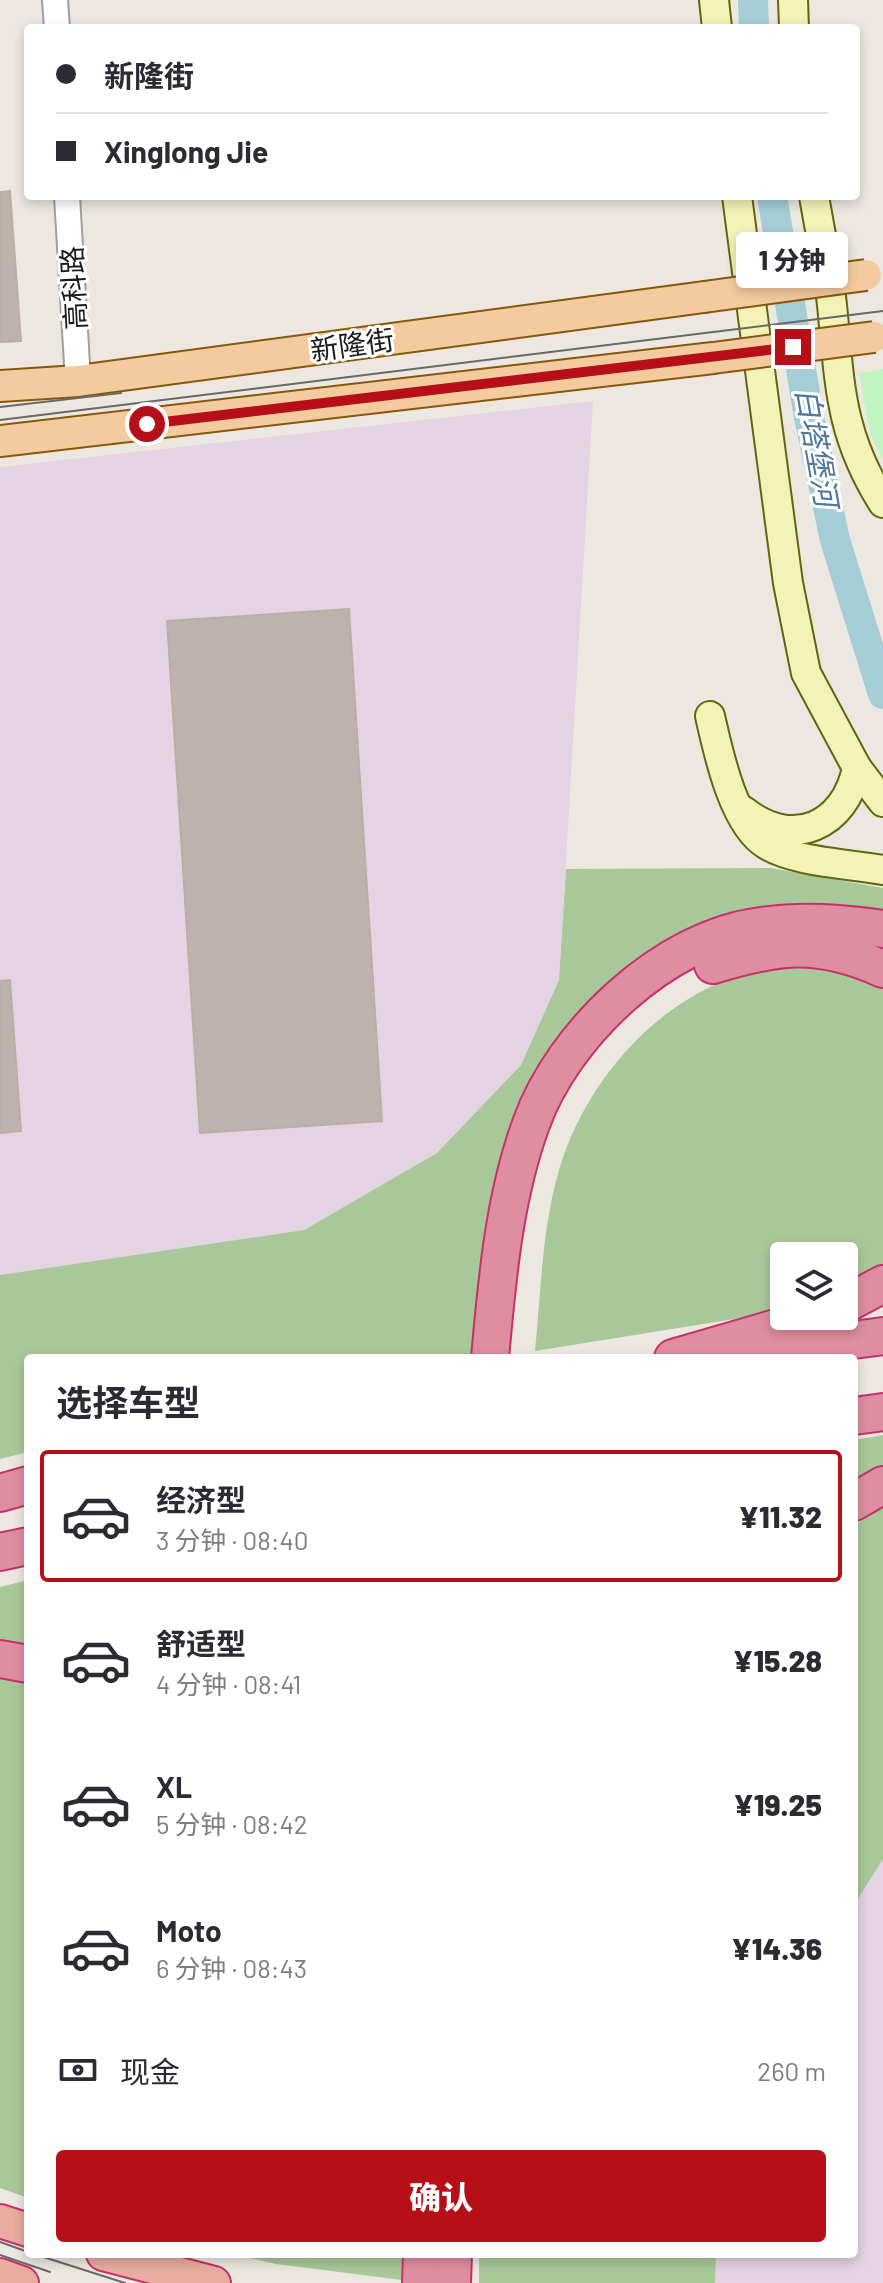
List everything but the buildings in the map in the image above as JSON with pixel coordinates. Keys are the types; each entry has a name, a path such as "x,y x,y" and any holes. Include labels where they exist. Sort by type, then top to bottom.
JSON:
{"highway":[{"path":"511,1354 505,1313 511,1198 531,1123 564,1056 626,990 695,946 759,926 830,922 883,929"},
{"path":"491,1354 553,1131 578,1077 628,1013 695,971 756,952 822,947 883,969"},
{"path":"858,1297 883,1284"},
{"path":"687,1354 770,1330"},
{"path":"746,1354 883,1336"},
{"path":"858,1415 883,1412"},
{"path":"858,1500 883,1485"},
{"path":"0,1493 24,1486"},
{"path":"0,1552 24,1547"},
{"path":"0,1659 24,1663"},
{"path":"0,2221 24,2229"},
{"path":"118,2258 214,2283"},
{"path":"421,2283 422,2258"},
{"path":"452,2283 453,2258"},
{"path":"0,2275 22,2283"}],"main road":[{"path":"714,0 717,24"},
{"path":"793,0 794,24"},
{"path":"738,200 788,583 806,673 857,768 883,802"},
{"path":"815,200 832,301 842,406 860,467 883,503"},
{"name":"新隆街","path":"0,386 78,381 875,274"},
{"name":"新隆街","path":"0,441 878,336"},
{"path":"710,716 719,758 738,805 751,830 766,845 785,852 883,870"},
{"path":"738,805 757,821 780,829 804,830 831,817 852,792 857,768"}],"street":[{"path":"55,0 57,24"},
{"name":"高科路","path":"67,200 78,381"}],"shaded area":[{"path":"593,401 559,980 521,1065 437,1153 304,1230 0,1275 0,467"},
{"path":"883,1859 883,2283 715,2283 716,2258 858,2258 858,1899"}],"green space":[{"path":"883,369 883,460 870,433 859,373"},
{"path":"770,868 883,888 883,919 743,926 557,1064 486,1354 24,1354 24,1453 0,1459 0,1275 304,1230 437,1153 521,1065 559,980 566,869"},
{"path":"811,965 847,971 883,985 883,1274 858,1287 858,1242 770,1242 770,1313 535,1351 553,1192 572,1135 589,1101 636,1040 665,1015 697,994 731,978 784,966"},
{"path":"883,1435 883,1476 858,1490 858,1439"},
{"path":"883,1507 883,1859 858,1899 858,1523"},
{"path":"24,1581 24,1652 0,1648 0,1587"},
{"path":"0,1669 24,1675 24,2197 0,2188"},
{"path":"249,2258 403,2258 402,2280"},
{"path":"479,2258 716,2258 715,2283 479,2283"}],"waterway":[{"name":"白塔堡河","path":"753,0 754,24"},
{"name":"白塔堡河","path":"773,200 809,417 835,540 883,694"}],"tram line":[{"path":"0,420 883,311"},
{"path":"0,407 121,393"},
{"path":"0,2242 24,2251"},
{"path":"0,2255 50,2272"},
{"path":"47,2258 125,2283"}],"route":[{"path":"147,424 793,347"}]}
